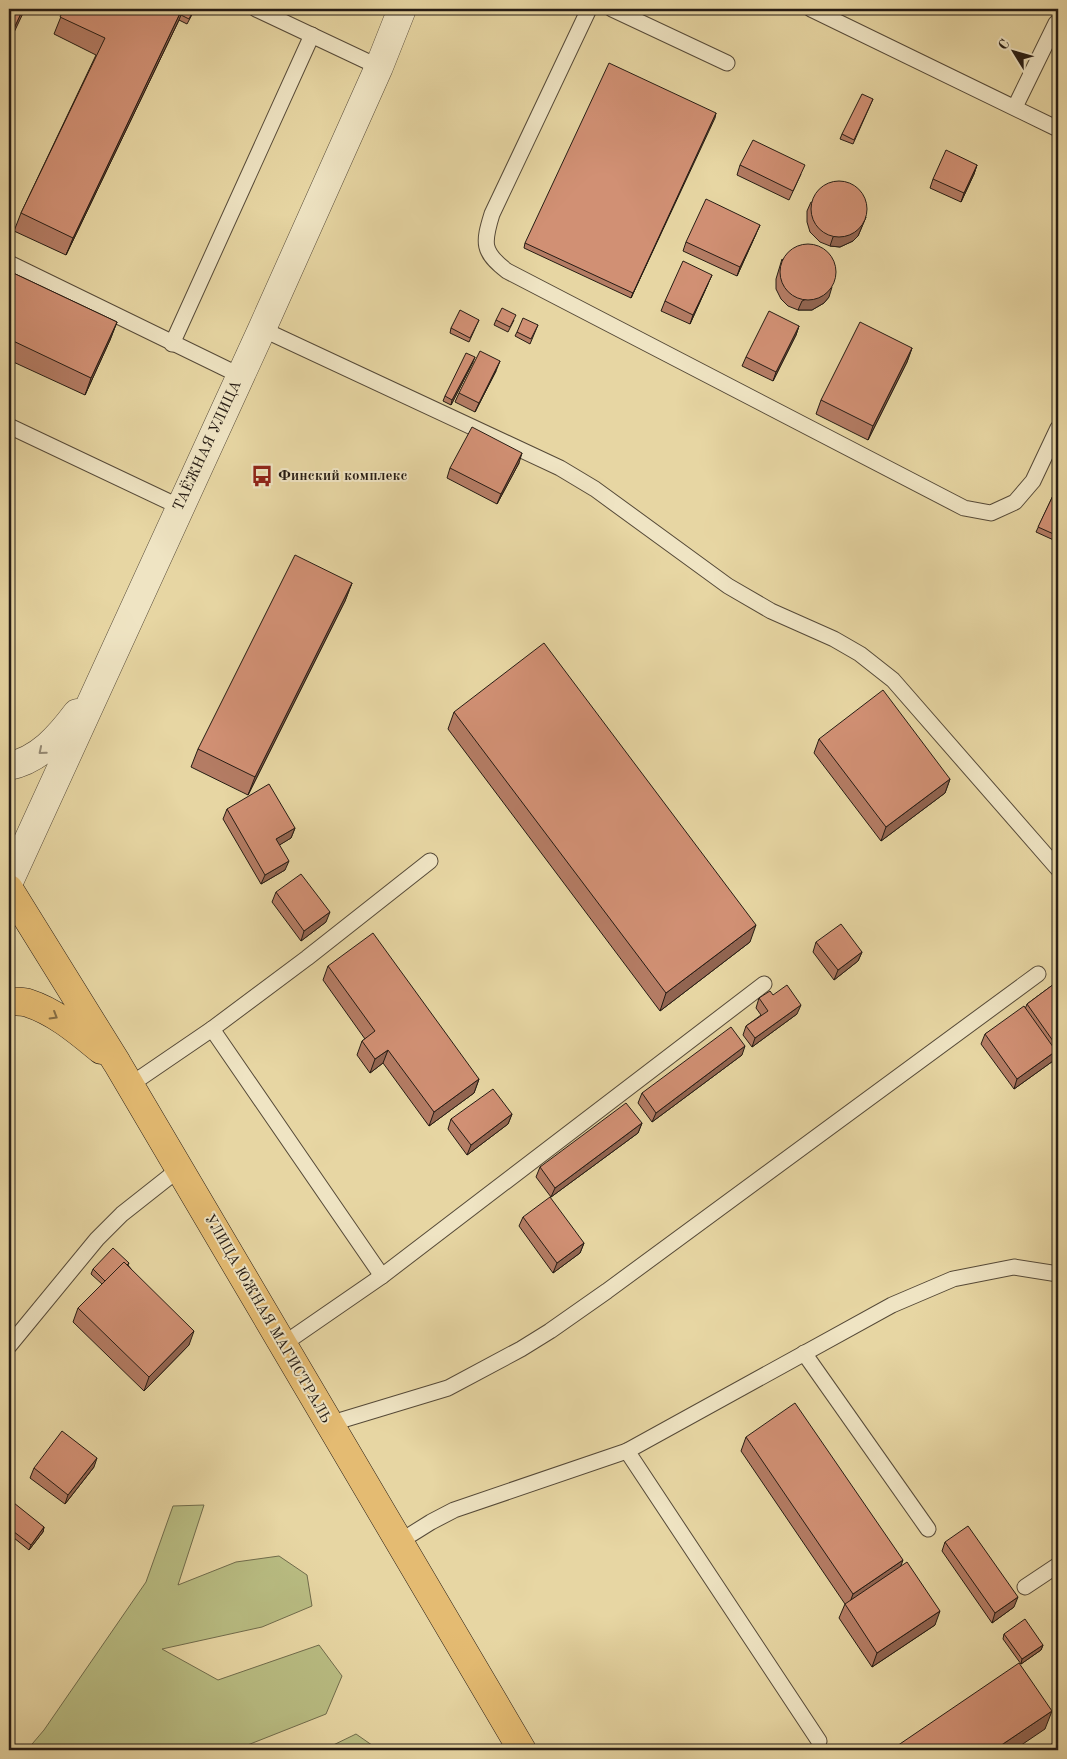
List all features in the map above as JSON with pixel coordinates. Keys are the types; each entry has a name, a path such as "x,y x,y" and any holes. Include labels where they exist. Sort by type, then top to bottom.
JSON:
{"highway":[{"name":"УЛИЦА ЮЖНАЯ МАГИСТРАЛЬ","path":"9,889 123,1074 522,1750"},
{"path":"9,1001 27,1003 49,1012 75,1029 123,1074"}],"street":[{"name":"ТАЁЖНАЯ УЛИЦА","path":"9,882 262,330 379,67 402,9"},
{"path":"9,766 37,756 49,745 67,726 106,673"}],"lane":[{"path":"256,9 379,67"},
{"path":"589,9 492,214 486,244 489,255 496,262 507,271 964,508 991,513 1015,502 1033,481 1058,428"},
{"path":"612,9 727,63"},
{"path":"811,9 1058,129"},
{"path":"1014,108 1058,22"},
{"path":"172,344 312,36"},
{"path":"9,263 241,376"},
{"path":"262,330 560,468 602,495 728,586 771,611 834,639 860,654 893,680 1058,869"},
{"path":"9,426 180,507"},
{"path":"123,1074 212,1029 307,958 430,861"},
{"path":"329,1424 448,1388 521,1349 550,1331 608,1291 1038,974"},
{"path":"282,1344 382,1276 764,984"},
{"path":"212,1029 382,1276"},
{"path":"9,1346 97,1239 122,1214 180,1170"},
{"path":"399,1542 454,1510 626,1451 892,1305 953,1279 1014,1267 1058,1274"},
{"path":"804,1353 928,1529"},
{"path":"626,1451 818,1741"},
{"path":"1025,1588 1058,1565"}],"green space":[{"path":"204,1505 178,1585 236,1562 279,1556 307,1575 312,1606 262,1627 162,1649 218,1680 319,1645 342,1676 326,1714 235,1750 27,1750 44,1730 146,1582 173,1506"},
{"path":"356,1734 379,1750 323,1750"}],"building":[{"path":"9,9 23,9 9,39"},
{"path":"64,9 182,9 73,238 21,213 105,38 60,17"},
{"path":"184,9 194,9 189,19 181,15"},
{"path":"609,63 716,113 633,293 525,243"},
{"path":"862,94 873,99 854,140 842,134"},
{"path":"753,140 805,165 793,191 740,165"},
{"path":"946,150 977,165 964,193 933,179"},
{"path":"833,181 845,181 855,185 863,193 867,209 863,225 855,233 845,237 833,237 823,233 815,225 811,215 811,203 815,193 823,185"},
{"path":"706,199 760,225 740,267 686,242"},
{"path":"802,244 814,244 824,248 832,256 836,272 832,288 824,296 814,300 802,300 792,296 784,288 780,278 780,266 784,256 792,248"},
{"path":"683,261 712,275 693,315 665,301"},
{"path":"9,271 117,322 91,378 9,339"},
{"path":"502,308 516,315 510,327 496,320"},
{"path":"460,310 479,320 470,338 451,328"},
{"path":"769,311 799,326 776,372 746,357"},
{"path":"523,318 538,325 531,339 517,332"},
{"path":"860,322 912,348 873,426 821,400"},
{"path":"480,351 500,361 479,403 459,393"},
{"path":"466,353 475,357 452,400 445,396"},
{"path":"472,427 522,453 501,494 450,468"},
{"path":"1058,485 1058,536 1038,527"},
{"path":"295,555 352,583 255,777 198,749"},
{"path":"544,643 756,925 666,993 454,712"},
{"path":"883,690 950,779 886,827 819,739"},
{"path":"269,784 295,828 276,839 289,861 265,875 227,809"},
{"path":"301,874 330,912 304,931 276,892"},
{"path":"841,924 862,952 838,970 816,942"},
{"path":"373,933 479,1079 434,1112 388,1050 375,1059 362,1041 375,1031 328,966"},
{"path":"1058,981 1058,1048 1027,1004"},
{"path":"787,985 801,1005 755,1038 746,1026 768,1011 759,998 770,991 773,995"},
{"path":"1024,1006 1056,1051 1017,1079 985,1034"},
{"path":"731,1027 745,1046 656,1113 642,1093"},
{"path":"493,1089 512,1114 471,1145 451,1119"},
{"path":"626,1103 642,1123 555,1188 540,1167"},
{"path":"550,1197 584,1243 557,1263 523,1217"},
{"path":"113,1248 129,1263 127,1265 124,1262 105,1281 93,1269"},
{"path":"124,1262 194,1331 149,1377 78,1308"},
{"path":"795,1403 903,1560 853,1594 746,1437"},
{"path":"62,1431 97,1458 68,1495 34,1468"},
{"path":"14,1503 44,1527 31,1545 9,1528 9,1510"},
{"path":"968,1526 1018,1597 995,1613 945,1542"},
{"path":"907,1562 940,1611 877,1653 845,1604"},
{"path":"1025,1619 1043,1645 1022,1659 1004,1634"},
{"path":"1019,1663 1052,1711 994,1750 891,1750"}],"place":[{"name":"Финский комплекс","path":"262,476"}]}
